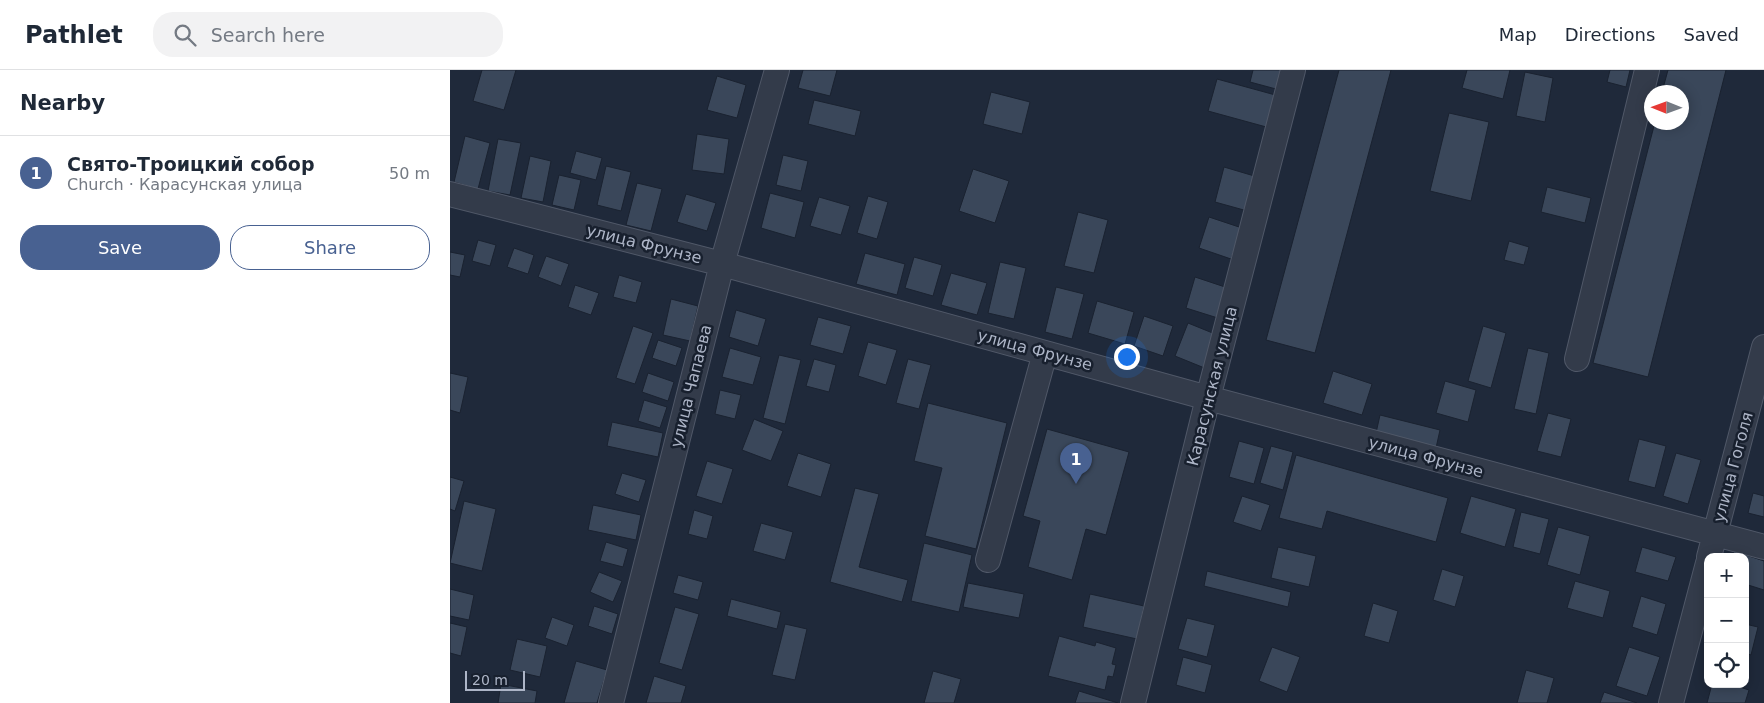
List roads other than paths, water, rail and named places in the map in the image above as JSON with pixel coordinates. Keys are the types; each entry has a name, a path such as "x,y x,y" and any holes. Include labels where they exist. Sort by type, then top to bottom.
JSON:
{"street":[{"name":"улица Чапаева","path":"611,703 722,264 777,70"},
{"name":"Карасунская улица","path":"1133,703 1208,398 1293,70"},
{"path":"1577,359 1648,70"},
{"name":"улица Фрунзе","path":"450,194 722,264 1208,398 1712,546 1764,547"},
{"name":"улица Гоголя","path":"1712,546 1764,347"},
{"path":"988,560 1045,353"},
{"path":"1671,703 1704,578"}],"place":[{"name":"Свято-Троицкий собор","path":"1076,484"}]}
